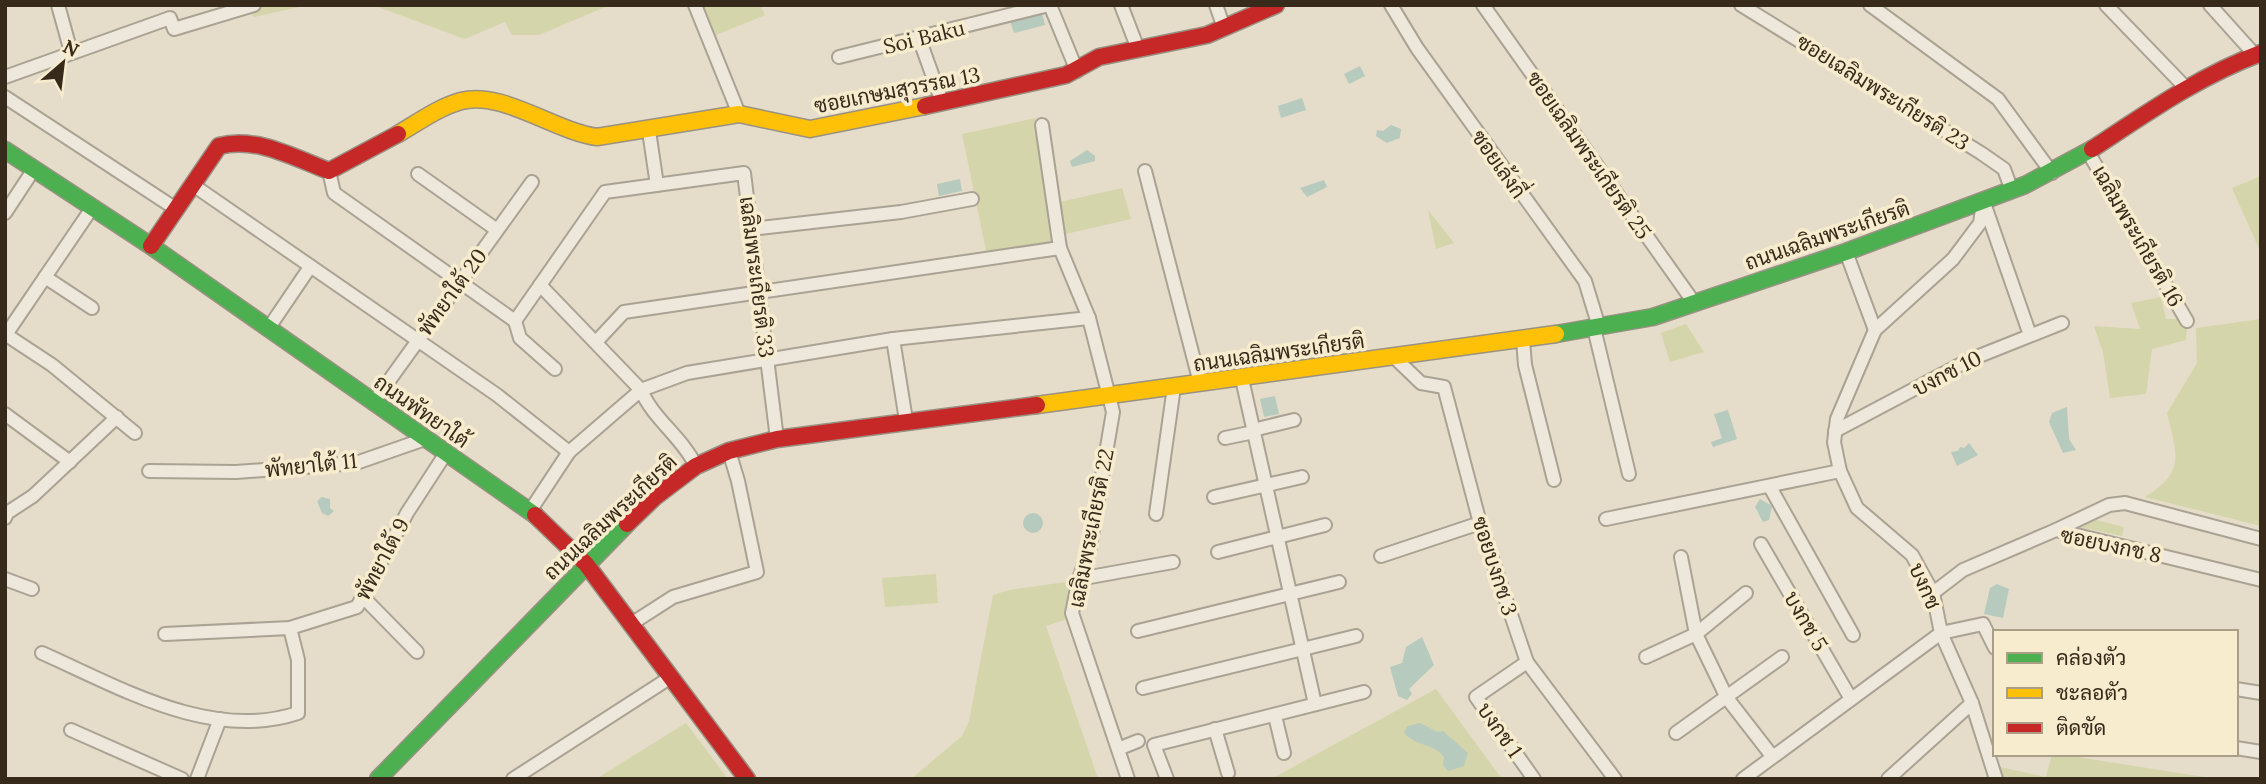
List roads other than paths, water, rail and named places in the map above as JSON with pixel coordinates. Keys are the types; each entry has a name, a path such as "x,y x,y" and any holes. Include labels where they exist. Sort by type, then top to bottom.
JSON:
{"main road":[{"name":"ซอยเกษมสุวรรณ 13","path":"329,171 457,102 470,99 487,98 576,134 597,136 649,131 739,114 810,129 1009,90 1077,71 1099,57 1208,35 1276,5"},
{"name":"ถนนเฉลิมพระเกียรติ","path":"379,779 586,564 655,497 696,466 729,451 777,439 906,420 1242,379 1522,340 1653,317 1846,252 2012,191 2052,173 2088,152 2186,88 2258,54"},
{"path":"150,246 219,146 237,141 329,171"},
{"name":"ถนนพัทยาใต้","path":"5,150 150,246 530,511 586,564 747,779"}],"street":[{"path":"58,5 71,52"},
{"path":"5,77 170,18 174,29 254,5"},
{"path":"695,5 739,114"},
{"path":"1050,5 1077,71"},
{"name":"Soi Baku","path":"839,57 1050,5"},
{"path":"1121,5 1138,49"},
{"path":"1216,5 1224,28"},
{"name":"ซอยเล้งกี่","path":"1391,5 1424,58 1585,281 1629,474"},
{"name":"ซอยเฉลิมพระเกียรติ 25","path":"1483,5 1695,304"},
{"name":"ซอยเฉลิมพระเกียรติ 23","path":"1741,5 1981,153 2004,169 2012,191"},
{"path":"1870,5 1998,99 2052,173"},
{"path":"2106,5 2186,88"},
{"path":"2210,5 2258,54"},
{"path":"919,38 942,102"},
{"path":"5,97 176,209"},
{"name":"เฉลิมพระเกียรติ 22","path":"1042,125 1060,248 1089,318 1113,412 1092,534 1072,612 1128,779"},
{"path":"515,321 605,192 657,185 649,131"},
{"name":"เฉลิมพระเกียรติ 16","path":"2088,152 2187,321"},
{"path":"5,213 34,169"},
{"path":"329,171 334,193 515,321 520,338 555,369"},
{"path":"1145,171 1200,383"},
{"name":"เฉลิมพระเกียรติ 33","path":"657,185 744,173 777,439"},
{"path":"418,174 497,230"},
{"name":"พัทยาใต้ 20","path":"373,403 417,338 532,182"},
{"path":"192,185 417,338 497,395 569,452"},
{"path":"751,229 901,212 972,199"},
{"path":"1846,252 1875,330 1953,260 1980,223 1983,203"},
{"path":"1983,203 2030,335"},
{"path":"92,208 5,335 52,365 135,433"},
{"path":"596,342 624,312 1060,248"},
{"path":"268,329 310,267"},
{"path":"45,277 92,308"},
{"path":"540,285 641,390 647,404 687,448 696,466"},
{"path":"530,511 569,452 641,390 687,373 893,339 1089,318"},
{"name":"บงกช 10","path":"1835,431 1969,360 2062,323"},
{"name":"บงกช","path":"1743,779 1941,634 1933,593 1912,555 1857,508 1840,471 1835,431 1837,419 1875,330"},
{"path":"893,339 906,420"},
{"path":"1522,340 1525,365 1554,480"},
{"name":"ซอยบงกช 3","path":"1394,357 1421,383 1444,387 1480,523 1527,662 1615,779"},
{"path":"1242,379 1315,704"},
{"path":"1156,514 1174,387"},
{"path":"5,414 69,462"},
{"path":"6,515 33,496 117,418"},
{"path":"1225,438 1294,420"},
{"name":"พัทยาใต้ 11","path":"149,471 236,472 356,463 425,439"},
{"path":"631,624 673,597 757,572 729,451"},
{"name":"พัทยาใต้ 9","path":"165,634 290,628 342,615 357,607 407,513 446,453"},
{"path":"1605,519 1840,471"},
{"path":"1214,497 1301,477"},
{"path":"1770,487 1853,635"},
{"path":"2056,530 2109,505 2125,503 2261,539"},
{"path":"1381,556 1480,523"},
{"path":"1218,552 1325,525"},
{"name":"ซอยบงกช 8","path":"1933,593 1963,570 2056,530 2261,580"},
{"name":"บงกช 5","path":"1761,544 1851,699"},
{"path":"1681,557 1696,634 1727,698 1772,756"},
{"path":"1079,579 1173,562"},
{"path":"5,579 32,589"},
{"path":"1138,631 1339,582"},
{"path":"1646,656 1696,634 1746,593"},
{"path":"364,598 417,652"},
{"path":"1993,644 1983,624 1941,634 1972,703 1996,779"},
{"path":"41,653 141,696 198,716 220,719 280,719 298,713 298,660 290,628"},
{"path":"1143,688 1356,636"},
{"path":"1676,733 1782,657"},
{"name":"บงกช 1","path":"1527,662 1476,697 1534,779"},
{"path":"513,779 671,677"},
{"path":"2238,689 2261,693"},
{"path":"1167,779 1154,745 1364,692"},
{"path":"1888,779 1972,703"},
{"path":"1275,716 1284,753"},
{"path":"197,779 220,719"},
{"path":"1215,729 1228,773"},
{"path":"71,730 182,779"},
{"path":"1118,749 1139,741"},
{"path":"2238,748 2261,752"}]}
